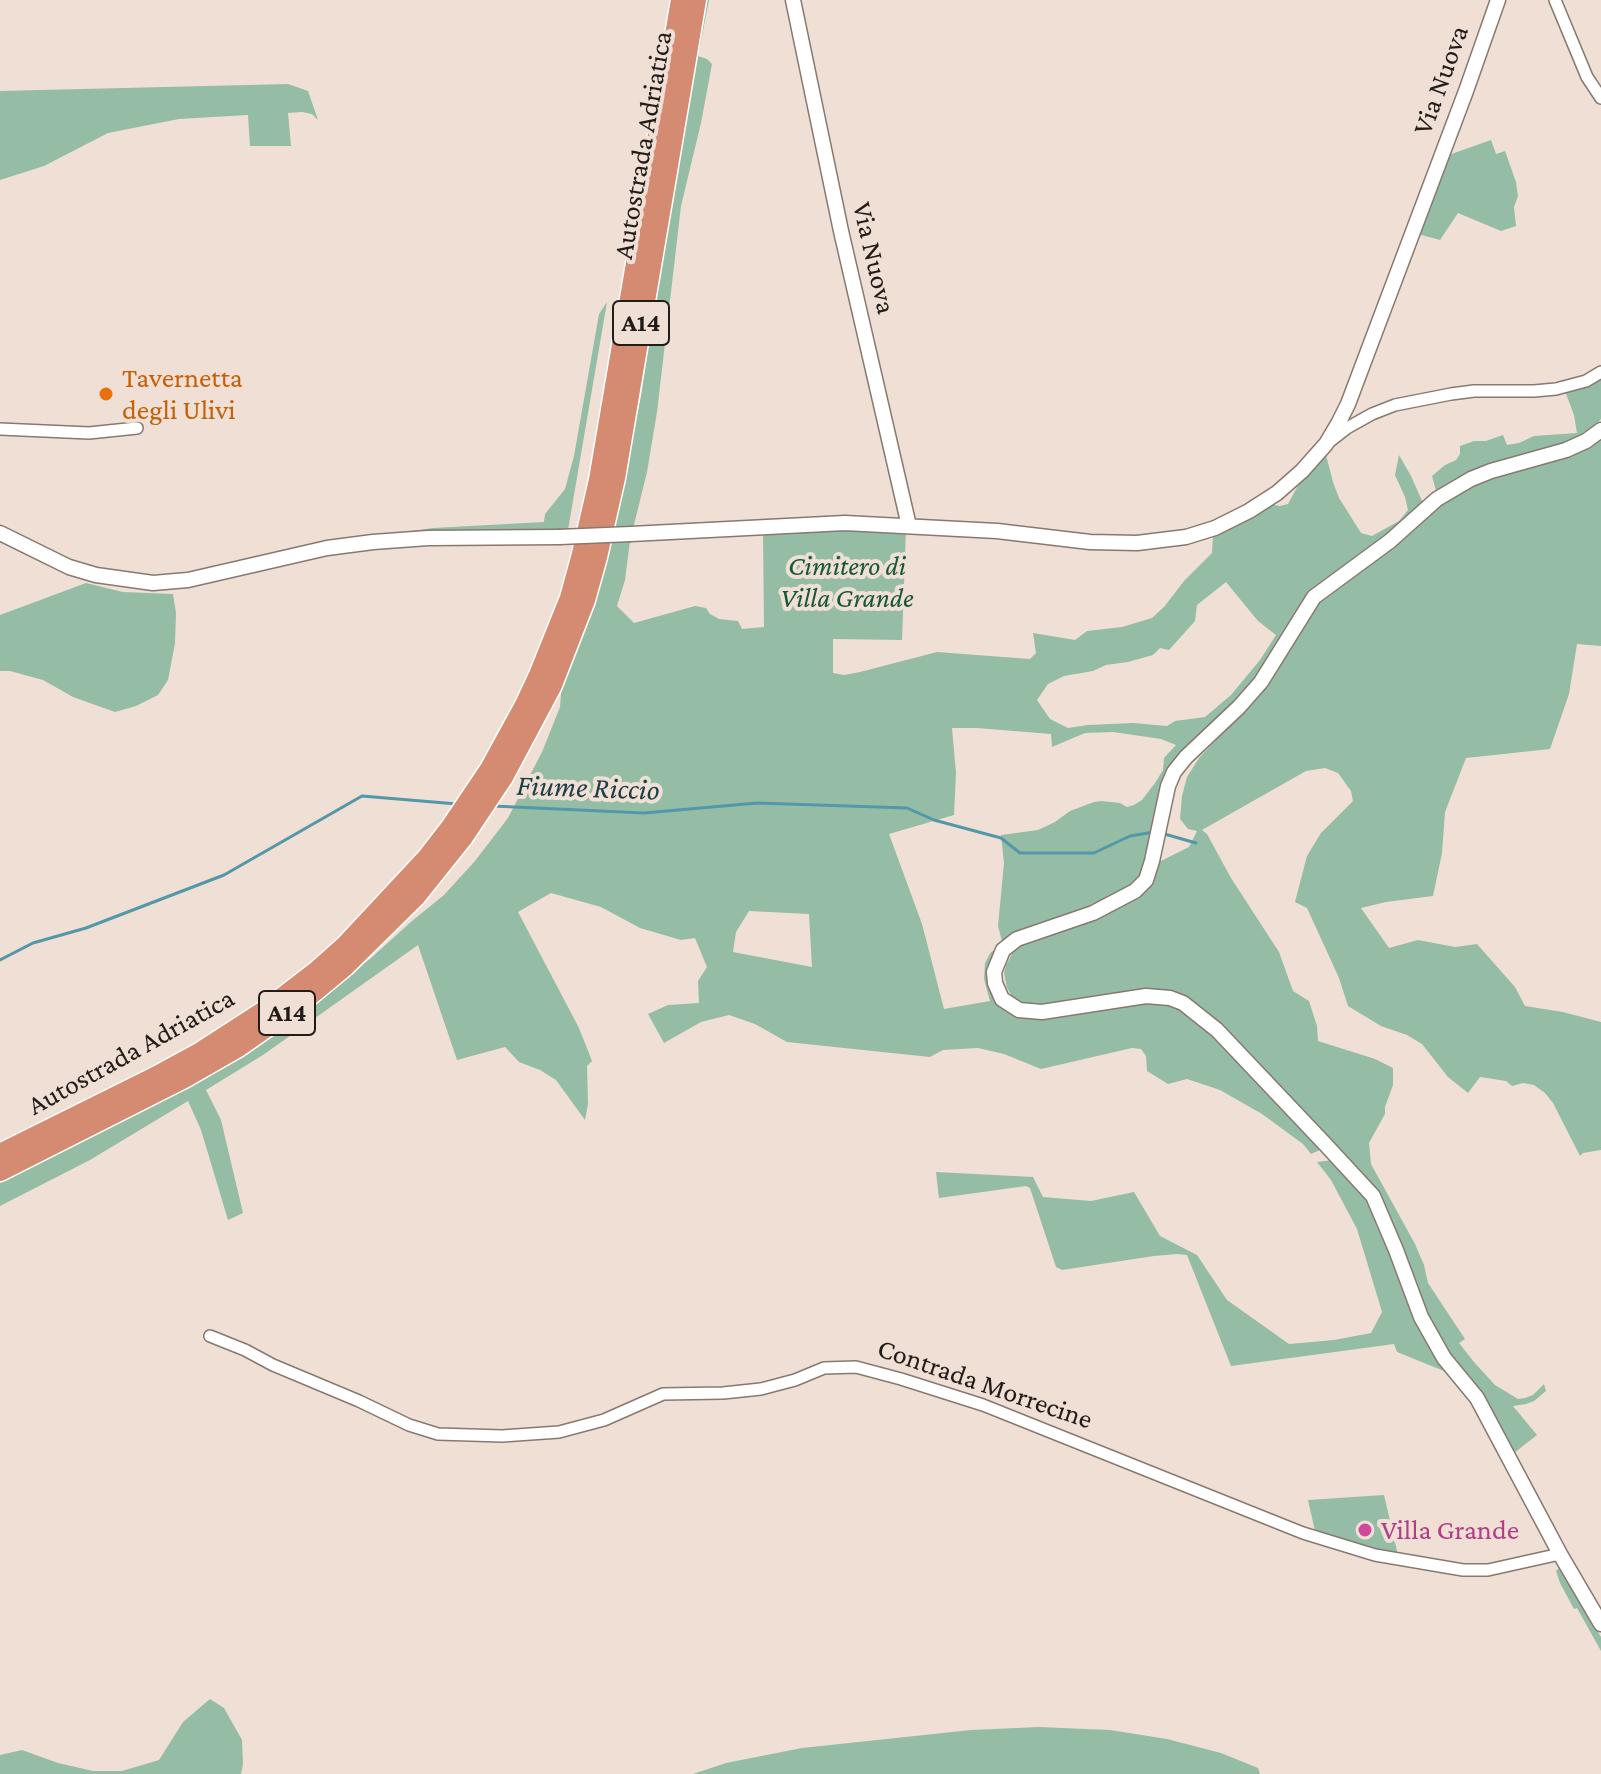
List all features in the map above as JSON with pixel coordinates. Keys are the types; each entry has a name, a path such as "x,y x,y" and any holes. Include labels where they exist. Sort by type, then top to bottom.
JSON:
{"highway":[{"name":"Autostrada Adriatica","path":"562,637 596,492 681,0"},
{"name":"Autostrada Adriatica","path":"0,1171 199,1061 358,943 427,858 490,769 585,600 592,575 612,492 696,0"},
{"name":"Autostrada Adriatica","path":"0,1154 170,1077"}],"street":[{"name":"Via Nuova","path":"793,0 844,246 909,526"},
{"name":"Via Nuova","path":"0,533 69,567 96,575 153,583 188,580 327,548 428,538 559,537 845,523 997,531 1090,542 1137,543 1186,537 1215,528 1277,493 1326,444 1339,422 1498,0"},
{"path":"1555,0 1587,77 1601,98"},
{"name":"Via Nuova","path":"1326,444 1347,428 1395,405 1451,394 1556,389 1601,372"},
{"path":"0,429 89,433 137,428"},
{"path":"1601,430 1566,450 1471,479 1437,499 1390,541 1314,597 1261,682 1174,772 1146,880 1135,891 1093,913 1017,939 1003,950 994,972 998,991 1009,1005 1019,1010 1042,1012 1146,996 1170,998 1183,1003 1217,1030 1373,1196 1421,1317 1444,1358 1477,1398 1601,1624"},
{"name":"Contrada Morrecine","path":"210,1336 409,1425 438,1434 502,1436 559,1432 604,1420 663,1394 761,1389 824,1368 856,1367 983,1405 1289,1528 1375,1555 1463,1570 1488,1570 1560,1554"}],"green space":[{"name":"Cimitero di Villa Grande","path":"705,0 709,0 698,56 712,64 681,206 647,472 617,606 634,623 695,606 706,608 719,619 738,621 742,629 764,627 763,531 906,528 902,640 833,639 833,673 844,675 860,672 937,652 1030,659 1036,653 1033,633 1075,640 1087,631 1122,627 1152,618 1212,553 1213,535 1269,504 1288,504 1301,480 1326,455 1339,498 1361,533 1372,536 1399,521 1408,510 1395,475 1399,455 1423,503 1404,523 1316,590 1248,690 1185,750 1142,876 1133,887 998,952 1000,1002 1084,1009 1160,1001 1198,1015 1324,1148 1311,1154 1303,1144 1262,1114 1220,1090 1187,1079 1168,1084 1147,1071 1146,1056 1141,1049 1132,1048 1041,1069 1004,1054 978,1048 943,1050 930,1057 787,1042 755,1024 729,1015 701,1022 664,1043 648,1014 668,1005 699,1003 698,981 707,967 695,938 681,940 640,928 601,907 551,893 518,912 579,1028 592,1061 587,1066 588,1104 585,1120 556,1080 519,1062 505,1047 457,1060 418,945 263,1055 206,1090 221,1120 243,1213 228,1220 201,1130 188,1101 90,1160 0,1206 0,1183 205,1079 261,1043 371,958 444,895 508,818 542,752 560,707 562,681 598,593 641,396","holes":["1226,582 1258,621 1276,635 1231,695 1205,717 1175,721 1167,726 1133,723 1068,728 1050,719 1037,700 1048,684 1064,676 1153,655 1160,648 1169,650 1195,621 1197,605","952,728 1051,734 1052,747 1085,733 1113,732 1161,739 1176,745 1164,758 1163,770 1155,783 1134,805 1127,807 1120,803 1094,802 1070,811 1038,830 1001,835 1004,863 998,926 1003,945 991,952 985,963 984,979 990,1001 944,1009 922,924 889,834 954,815 956,773","749,911 809,914 812,967 733,952 736,932"]},
{"path":"288,84 308,91 318,120 312,114 288,113 291,146 250,146 248,115 179,119 108,133 44,166 0,180 0,91"},
{"path":"1491,140 1496,154 1505,151 1516,182 1516,226 1501,231 1458,213 1440,240 1414,233 1443,157"},
{"path":"607,302 568,530 398,537 404,532 433,528 544,522 545,514 565,489 574,456 599,314"},
{"path":"1601,375 1601,419 1597,424 1601,427 1601,646 1577,644 1569,694 1550,749 1466,758 1445,812 1442,853 1433,896 1361,908 1389,948 1418,940 1455,947 1477,944 1515,987 1525,1006 1601,1022 1601,1150 1580,1156 1553,1103 1534,1085 1523,1083 1512,1086 1506,1081 1480,1077 1468,1093 1448,1077 1422,1044 1381,1026 1348,1006 1339,978 1307,908 1295,902 1307,856 1321,833 1353,801 1351,791 1338,773 1325,768 1306,771 1202,830 1279,952 1293,991 1309,1001 1318,1041 1393,1068 1393,1085 1385,1114 1369,1143 1371,1164 1415,1244 1428,1283 1465,1339 1459,1343 1495,1385 1518,1399 1533,1395 1544,1384 1546,1391 1534,1401 1513,1406 1537,1435 1514,1453 1434,1334 1382,1203 1180,996 1031,1005 1014,999 1007,988 1004,973 1014,950 1022,942 1131,898 1156,861 1189,847 1197,831 1188,829 1180,819 1182,796 1187,777 1199,758 1269,678 1311,611 1324,597 1440,506 1432,476 1456,460 1460,446 1503,435 1507,445 1534,436 1577,433 1565,391 1588,385"},
{"path":"86,583 123,592 173,594 175,643 168,680 158,695 115,712 73,697 43,680 0,671 0,615"},
{"path":"1333,1160 1376,1216 1449,1373 1397,1352 1394,1344 1231,1366 1187,1255 1154,1256 1062,1270 1056,1267 1030,1188 1026,1186 939,1198 936,1172 1033,1177 1043,1197 1091,1201 1134,1192 1160,1236 1197,1255 1227,1300 1289,1344 1371,1333 1382,1312 1357,1229 1331,1180 1317,1162"},
{"path":"1384,1495 1398,1555 1365,1548 1315,1531 1308,1500"},
{"path":"1560,1567 1601,1637 1601,1651 1560,1583 1556,1571"},
{"path":"210,1699 224,1708 242,1740 241,1774 0,1774 0,1755 22,1750 93,1771 122,1771 159,1760 183,1722"},
{"path":"1039,1727 1110,1730 1167,1739 1221,1753 1258,1768 1260,1774 693,1774 726,1763 802,1748 971,1730"}],"waterway":[{"name":"Fiume Riccio","path":"0,960 33,943 86,928 224,875 362,796 457,804"},
{"name":"Fiume Riccio","path":"493,806 644,813 757,803 907,808 934,820 1001,838 1020,853 1094,853 1130,836 1154,832"},
{"name":"Fiume Riccio","path":"1161,833 1196,843"}],"place":[{"name":"Tavernetta degli Ulivi","path":"106,394"},
{"name":"Villa Grande","path":"1365,1530"}]}
